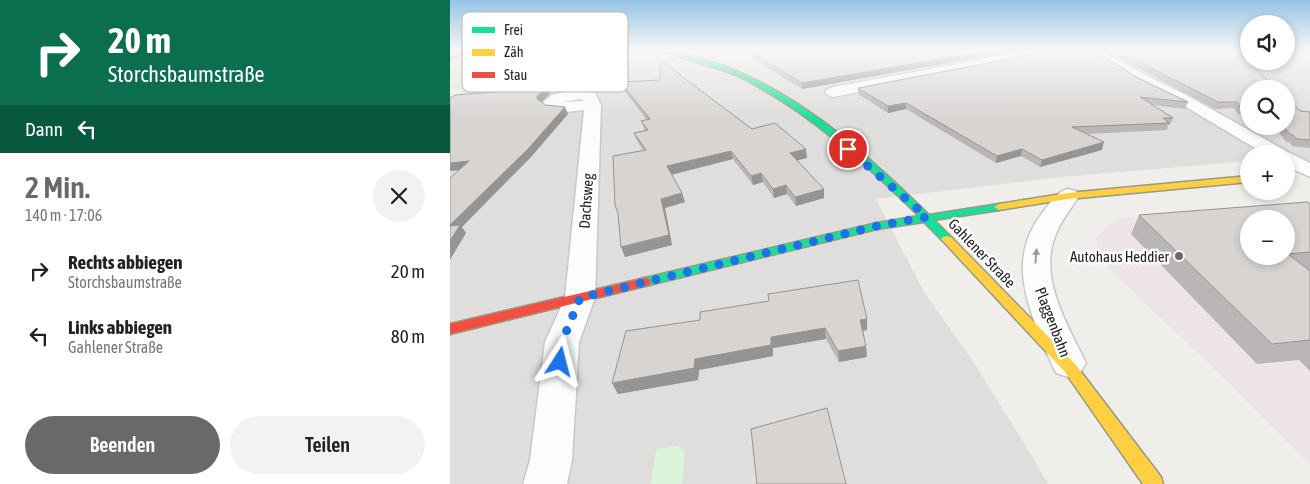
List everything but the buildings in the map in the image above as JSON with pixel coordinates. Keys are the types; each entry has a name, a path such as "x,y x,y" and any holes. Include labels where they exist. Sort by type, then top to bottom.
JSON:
{"main road":[{"name":"Gahlener Straße","path":"736,74 752,81 799,110 848,149 927,217 1070,368 1154,484"},
{"path":"450,329 877,226 1068,196 1240,180"}],"street":[{"path":"833,92 930,74"},
{"path":"1133,74 1181,98 1263,145"},
{"name":"Dachsweg","path":"545,484 551,460 562,342 580,298 593,105"},
{"path":"1295,163 1310,172"},
{"path":"1295,174 1310,172"},
{"name":"Plaggenbahn","path":"1068,196 1051,214 1039,241 1035,257 1038,289 1070,368"}],"shaded area":[{"path":"628,74 1310,74 1310,160 1295,160 1295,145 1240,145 1240,162 1062,177 876,199 924,292 974,363 1048,484 450,484 450,97 461,93 462,90 462,92 628,92"},
{"path":"450,84 462,86 462,90 450,88"},
{"path":"1310,201 1310,465 1226,380 1113,273 1098,253 1096,238 1108,226 1123,218"}],"green space":[{"path":"462,74 462,86 450,84 450,76"},
{"path":"677,446 685,452 682,484 651,484 656,449"}],"traffic: fast":[{"path":"738,74 771,91 826,128 901,193 947,239"},
{"path":"645,282 877,226 999,207"}],"traffic: slow":[{"path":"999,207 1068,196 1240,180"},
{"path":"947,239 1070,368 1154,484"}],"traffic: jam":[{"path":"450,329 645,282"}],"place":[{"name":"Autohaus Heddier","path":"1179,256"}],"route":[{"path":"560,362 562,342 580,298 877,226 927,217 848,149"}]}
